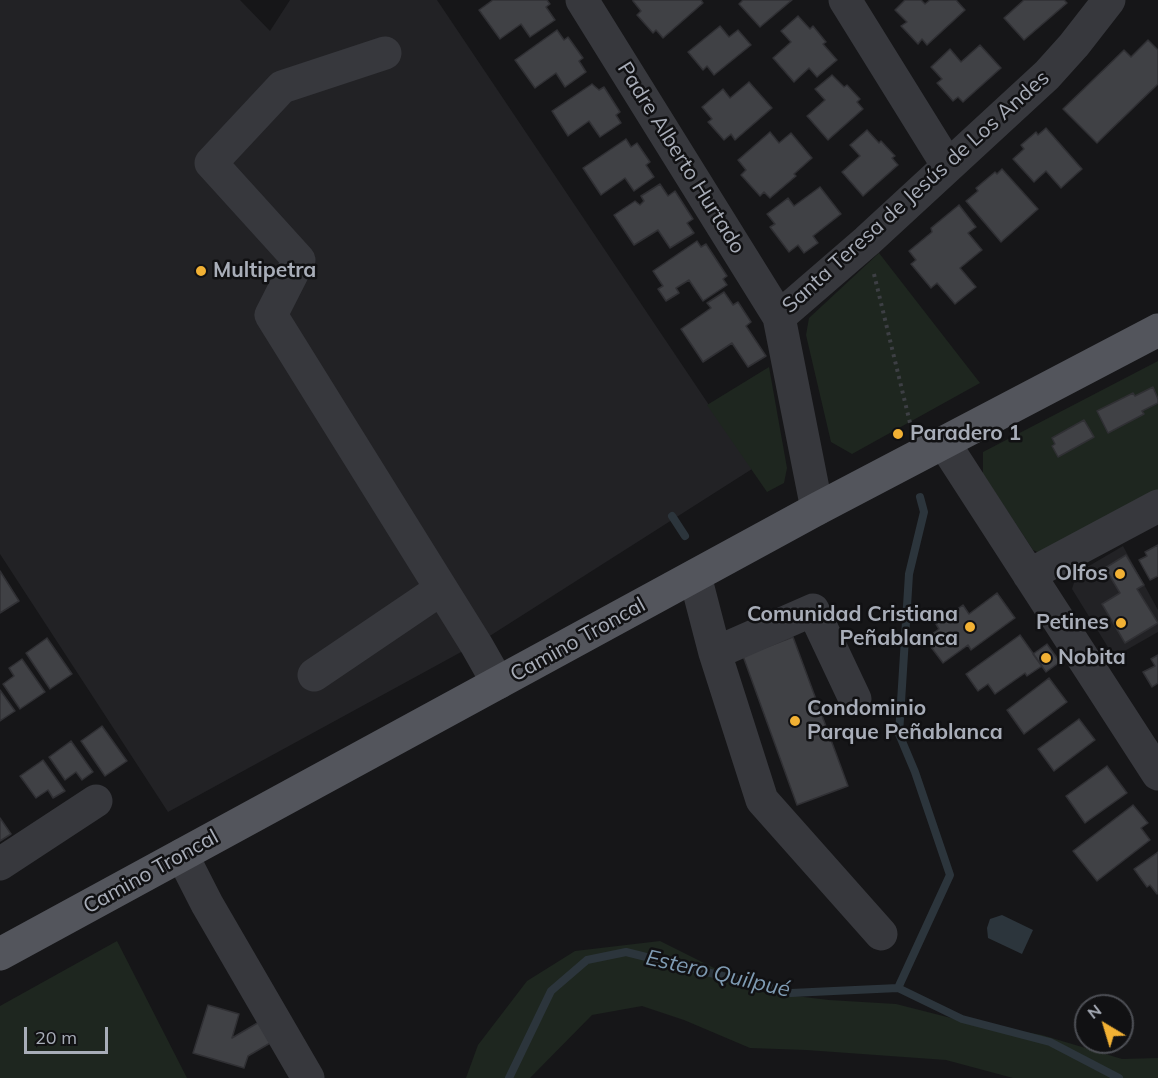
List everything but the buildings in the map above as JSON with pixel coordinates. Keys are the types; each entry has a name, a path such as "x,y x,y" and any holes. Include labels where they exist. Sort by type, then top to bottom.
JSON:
{"main road":[{"name":"Camino Troncal","path":"0,954 817,509 1158,330"}],"street":[{"name":"Padre Alberto Hurtado","path":"582,0 779,317"},
{"path":"845,0 948,166"},
{"name":"Santa Teresa de Jesús de Los Andes","path":"817,509 779,317 867,241 1047,75 1074,45 1106,1"},
{"path":"385,53 282,87 211,164 299,260 271,315 498,683"},
{"path":"931,449 1029,575 1158,774"},
{"path":"1029,575 1158,506"},
{"path":"694,576 762,800 881,934"},
{"path":"314,675 441,589"},
{"path":"716,653 813,610 855,699"},
{"path":"0,864 96,801"},
{"path":"182,855 207,904 308,1078"}],"path":[{"path":"867,241 931,449"}],"shaded area":[{"path":"0,0 240,0 270,31 290,0 437,0 752,469 485,639 168,812 0,554"},
{"path":"879,253 980,383 852,454 831,442 806,335 809,318"},
{"path":"1158,361 1158,497 1048,557 1033,550 983,474 983,452"},
{"path":"769,367 787,468 784,483 767,492 707,405"},
{"path":"1123,546 1158,610 1158,632 1114,657 1072,589 1077,573"},
{"path":"1002,915 1033,930 1022,954 988,938 987,928 990,919"},
{"path":"117,941 187,1078 0,1078 0,1006"},
{"path":"660,941 762,992 829,1000 896,1004 955,1019 1042,1035 1074,1045 1074,1054 1105,1054 1122,1059 1158,1058 1158,1078 1013,1078 946,1060 750,1048 684,1020 642,1006 592,1015 530,1078 466,1078 478,1045 527,981 575,951"}],"waterway":[{"path":"898,988 950,875 915,772 899,734 909,574 924,512 920,497"},
{"path":"672,516 685,536"},
{"name":"Estero Quilpué","path":"509,1078 551,991 587,960 626,952 791,993 898,988 962,1019 1050,1042 1119,1078"}],"place":[{"name":"Multipetra","path":"201,271"},
{"name":"Paradero 1","path":"898,434"},
{"name":"Olfos","path":"1120,574"},
{"name":"Petines","path":"1121,623"},
{"name":"Comunidad Cristiana Peñablanca","path":"970,627"},
{"name":"Nobita","path":"1046,658"},
{"name":"Condominio Parque Peñablanca","path":"795,721"}]}
